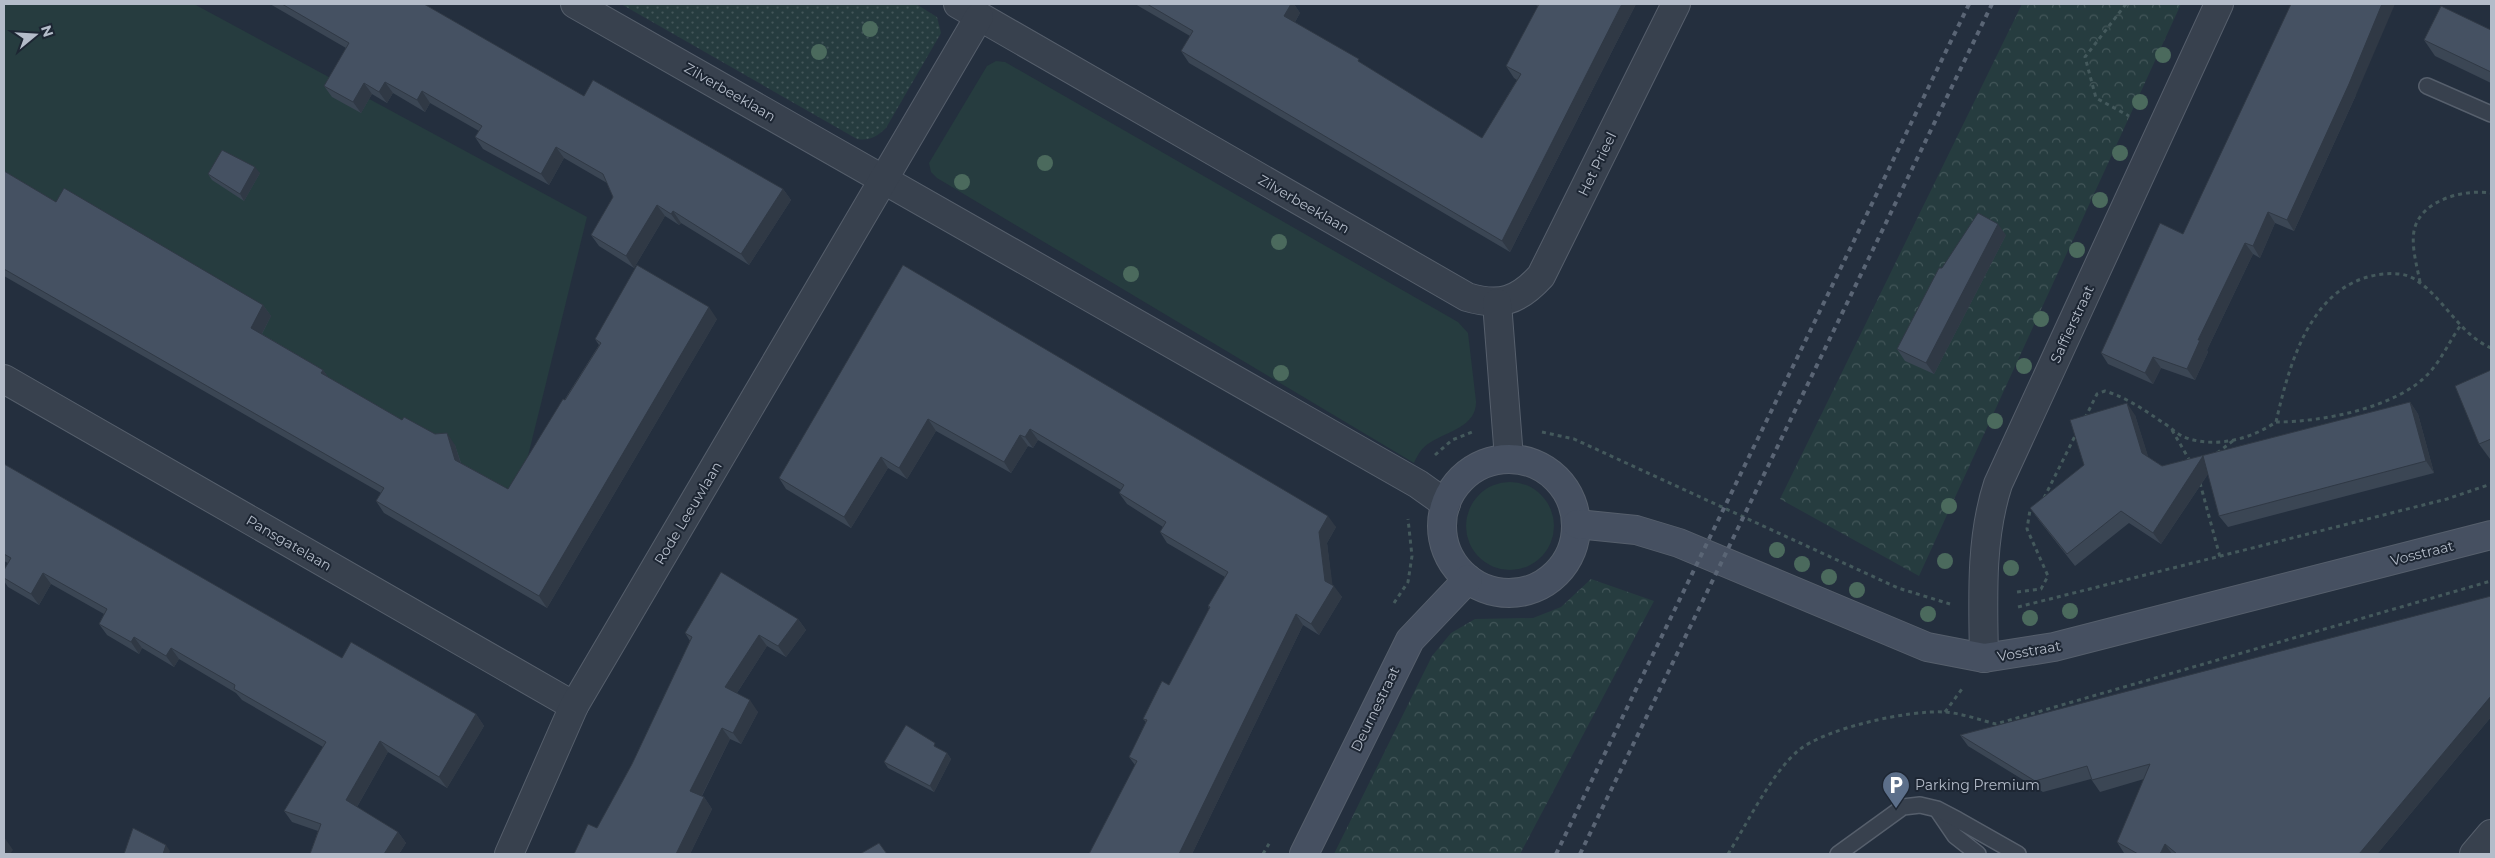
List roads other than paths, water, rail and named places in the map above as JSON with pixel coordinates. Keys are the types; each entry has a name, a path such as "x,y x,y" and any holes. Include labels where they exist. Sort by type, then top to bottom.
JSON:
{"street":[{"name":"Zilverbeeklaan","path":"575,4 1418,484 1446,504"},
{"name":"Het Prieel","path":"1497,303 1526,292 1542,276 1676,4"},
{"name":"Saffierstraat","path":"1984,658 1983,603 1987,530 1990,507 1998,484 2219,4"},
{"name":"Zilverbeeklaan","path":"885,180 969,10 1467,297 1497,303"},
{"name":"Rode Leeuwlaan","path":"510,854 574,706 885,180"},
{"path":"1497,303 1509,458"},
{"name":"Pansgatelaan","path":"4,379 574,706"},
{"path":"1509,458 1534,463 1556,477 1571,498 1577,524 1573,549 1560,571 1540,586 1516,593 1490,591 1468,579 1454,564 1445,545 1442,524 1446,504 1455,486 1470,471 1488,462 1509,458"},
{"name":"Vosstraat","path":"1577,524 1636,530 1678,543 1927,647 1984,658 2054,647 2491,535"},
{"name":"Deurnestraat","path":"1304,854 1410,640 1468,579"},
{"path":"2474,854 2491,834"}],"lane":[{"path":"2427,86 2491,114"},
{"path":"1838,854 1903,807 1920,805 1937,809 2018,854"},
{"path":"1937,809 1955,836 1978,854"}],"railway":[{"path":"1556,854 1969,4"},
{"path":"1580,854 1992,4"}],"place":[{"name":"Parking Premium","path":"1896,809"}]}
